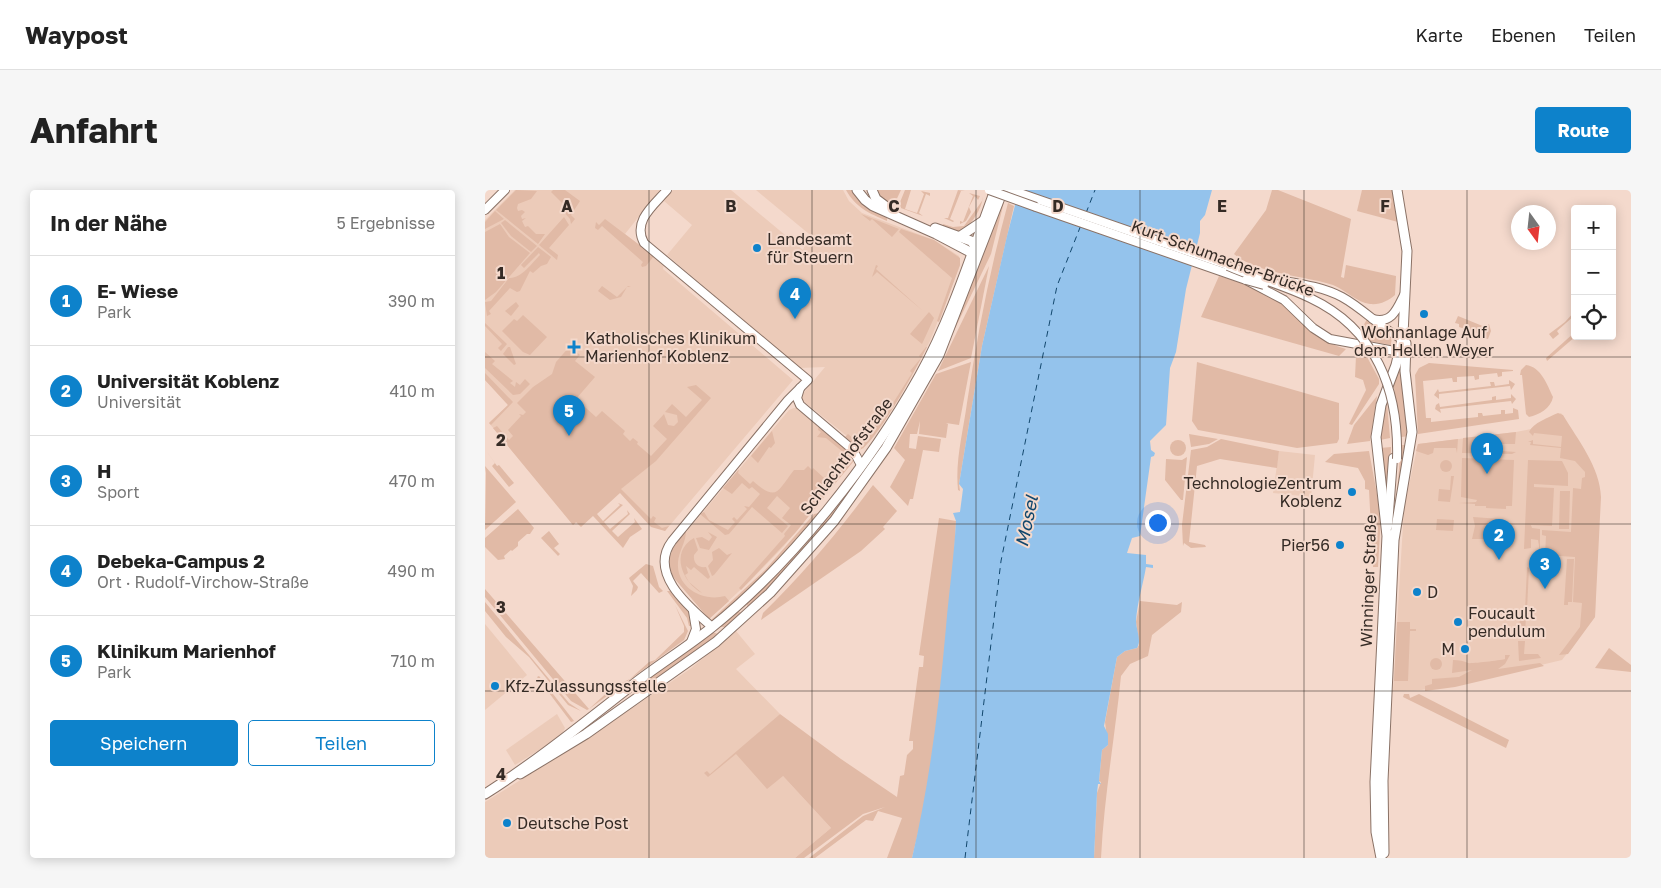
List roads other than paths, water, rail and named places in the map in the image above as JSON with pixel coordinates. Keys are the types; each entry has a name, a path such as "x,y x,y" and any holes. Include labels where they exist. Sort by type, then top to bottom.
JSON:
{"main road":[{"path":"485,210 505,190"},
{"path":"667,190 642,220 640,232 644,243 808,380 788,400 784,408 666,549 663,563 666,577 711,628 728,632"},
{"path":"857,190 873,206 975,249"},
{"path":"872,190 876,199 888,208 959,237 975,249"},
{"name":"Kurt-Schumacher-Brücke","path":"989,190 1290,294 1319,307 1340,322 1357,338 1375,367 1388,397 1395,458"},
{"name":"Schlachthofstraße","path":"485,794 513,776 543,762 634,701 728,632 749,614 816,542 855,494 886,448 939,355 983,220 995,190"},
{"name":"Schlachthofstraße","path":"513,776 522,767 590,720 632,686 711,628 739,604 784,559 874,448 908,396 932,351 975,249 1003,190"},
{"name":"Kurt-Schumacher-Brücke","path":"1011,190 1228,266 1319,302 1343,318 1361,336 1380,364 1391,390 1396,414 1391,535"},
{"name":"Winninger Straße","path":"1399,190 1406,244 1404,340"},
{"name":"Winninger Straße","path":"1382,858 1391,535 1411,447 1412,432 1403,353 1409,250 1399,190"},
{"path":"959,237 983,220"},
{"path":"1228,266 1330,292 1351,303 1384,329 1404,340"},
{"path":"1246,280 1284,300 1325,337 1358,346 1403,353"},
{"path":"1371,318 1380,320 1391,317 1404,295"},
{"name":"Winninger Straße","path":"1391,535 1380,477 1376,443 1377,421 1403,353"},
{"path":"801,388 797,398 800,405 855,452 861,465 861,480 855,494 841,490"},
{"path":"784,408 793,404 800,405"},
{"path":"855,452 864,453 874,448 886,448"},
{"path":"739,604 749,614"},
{"path":"691,642 696,621 692,607"},
{"path":"632,686 630,691 634,701"}],"water":[{"name":"Mosel","path":"1019,190 1212,190 1205,215 1200,221 1200,233 1186,289 1176,352 1170,368 1166,425 1150,441 1151,450 1155,453 1151,457 1140,536 1132,538 1127,553 1146,555 1146,564 1153,565 1153,568 1146,567 1139,601 1136,621 1139,638 1137,648 1125,651 1117,657 1104,726 1108,734 1108,745 1102,750 1099,781 1101,784 1098,784 1097,793 1094,858 912,858 924,801 937,715 955,534 956,521 953,513 960,512 963,489 959,484 982,346"}],"place":[{"name":"Landesamt für Steuern","path":"757,248"},
{"name":"Wohnanlage Auf dem Hellen Weyer","path":"1424,314"},
{"name":"Debeka-Campus 2","path":"795,319"},
{"name":"Katholisches Klinikum Marienhof Koblenz","path":"574,347"},
{"name":"Klinikum Marienhof","path":"569,436"},
{"name":"E- Wiese","path":"1487,474"},
{"name":"TechnologieZentrum Koblenz","path":"1352,492"},
{"name":"Pier56","path":"1340,545"},
{"name":"Universität Koblenz","path":"1499,560"},
{"name":"H","path":"1545,589"},
{"name":"D","path":"1417,592"},
{"name":"Foucault pendulum","path":"1458,622"},
{"name":"M","path":"1465,649"},
{"name":"Kfz-Zulassungsstelle","path":"495,686"},
{"name":"Deutsche Post","path":"507,823"}]}
